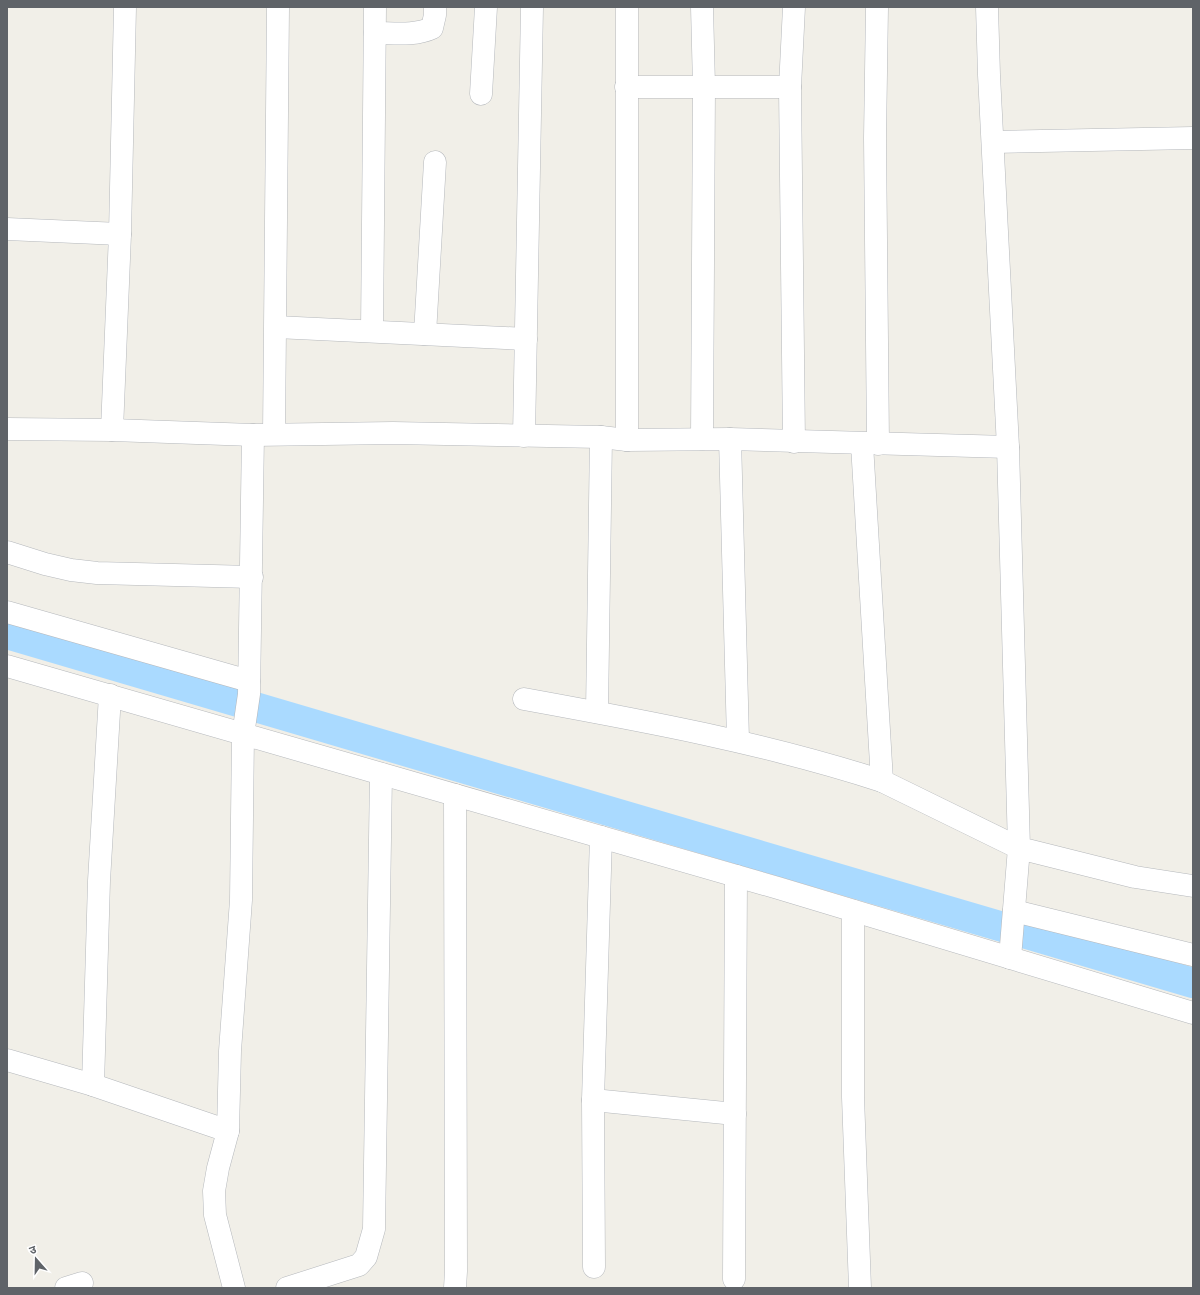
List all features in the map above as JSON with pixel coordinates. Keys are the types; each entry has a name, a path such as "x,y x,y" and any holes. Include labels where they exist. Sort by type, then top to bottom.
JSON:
{"street":[{"path":"112,430 120,234 125,7"},
{"path":"234,1288 215,1215 214,1191 218,1168 228,1131 230,1051 241,900 244,729 249,687 252,577 264,434 276,327 278,7"},
{"path":"372,331 375,7"},
{"path":"375,33 416,33 428,30 432,28 435,7"},
{"path":"481,94 486,7"},
{"path":"524,436 532,7"},
{"path":"627,7 627,440"},
{"path":"702,7 704,86 702,439"},
{"path":"794,7 790,87 794,442"},
{"path":"878,7 874,138 870,444 882,781"},
{"path":"987,7 1008,447 1019,848 1010,958"},
{"path":"626,87 790,87"},
{"path":"993,142 1193,138"},
{"path":"425,334 435,162"},
{"path":"7,229 120,234"},
{"path":"276,327 526,339"},
{"path":"7,429 264,434 393,433 601,438 627,440 730,439 1008,447"},
{"path":"598,712 601,438"},
{"path":"730,439 738,740"},
{"path":"7,552 45,564 71,570 97,573 252,577"},
{"path":"7,612 249,687"},
{"path":"7,666 110,695 244,729 381,774 736,876 1193,1013"},
{"path":"94,1085 100,881 110,695"},
{"path":"524,699 738,740 848,770 882,781 1019,848 1135,877 1193,886"},
{"path":"287,1288 359,1265 366,1257 374,1229 381,774"},
{"path":"455,1288 456,795"},
{"path":"594,1267 593,1100 601,837"},
{"path":"734,1279 736,876"},
{"path":"853,911 853,1097 860,1288"},
{"path":"1014,911 1193,955"},
{"path":"7,1060 94,1085 228,1131"},
{"path":"593,1100 735,1114"}],"waterway":[{"path":"7,634 1193,983"}]}
